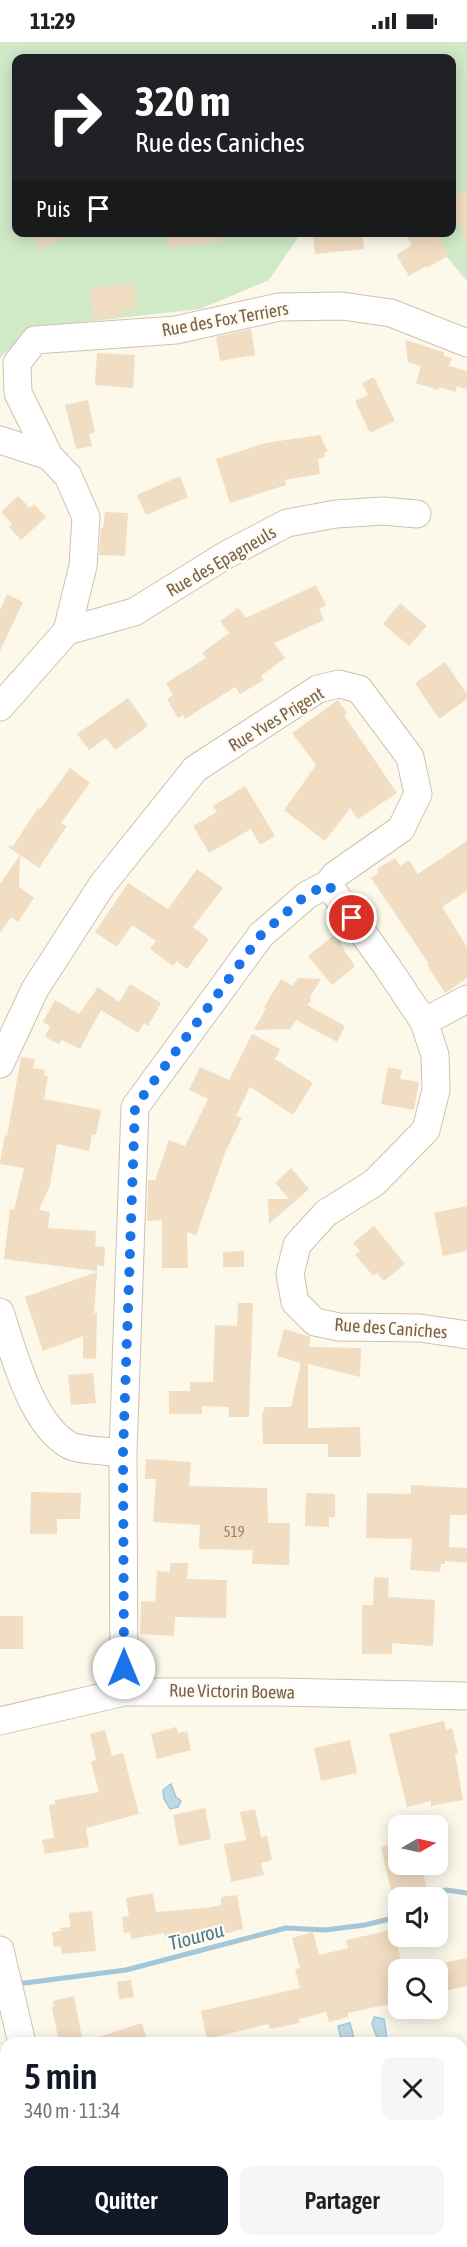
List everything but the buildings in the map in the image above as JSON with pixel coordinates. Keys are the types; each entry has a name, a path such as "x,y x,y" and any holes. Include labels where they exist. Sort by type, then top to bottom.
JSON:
{"street":[{"name":"Rue des Fox Terriers","path":"49,456 18,393 17,363 35,340 176,330 279,307 342,306 391,314 467,343"},
{"path":"0,440 49,456 68,476 86,517 83,566 67,631 0,707"},
{"name":"Rue des Epagneuls","path":"67,631 134,612 226,555 287,523 336,514 383,511 417,514"},
{"name":"Rue Yves Prigent","path":"0,1064 36,989 102,885 195,769 318,689 339,684 359,689 410,757 418,794 401,829 335,875 328,884 306,895 261,935 135,1107 123,1453 124,1692"},
{"name":"Rue des Caniches","path":"328,884 424,1022 435,1055 436,1090 426,1130 374,1183 326,1213 297,1245 290,1274 296,1302 315,1322 339,1327 420,1328 467,1335"},
{"path":"424,1022 467,999"},
{"path":"0,1312 15,1363 49,1429 70,1446 123,1453"},
{"name":"Rue Victorin Boewa","path":"0,1721 124,1692 467,1696"},
{"path":"2,1961 21,2037"}],"green space":[{"path":"0,42 467,42 467,281 430,237 456,237 456,54 12,54 12,237 298,237 269,280 200,309 30,328 0,358"}],"water":[{"path":"171,1784 176,1797 181,1801 178,1807 170,1809 164,1799 163,1790"},
{"path":"374,2017 384,2019 387,2037 377,2037 372,2024"},
{"path":"350,2023 354,2037 341,2037 338,2026"}],"waterway":[{"name":"Tiourou","path":"448,1890 467,1893"},
{"name":"Tiourou","path":"17,1984 126,1970 286,1928 325,1930 388,1919"}],"route":[{"path":"124,1668 123,1453 135,1107 261,935 306,895 328,884 352,918"}]}
